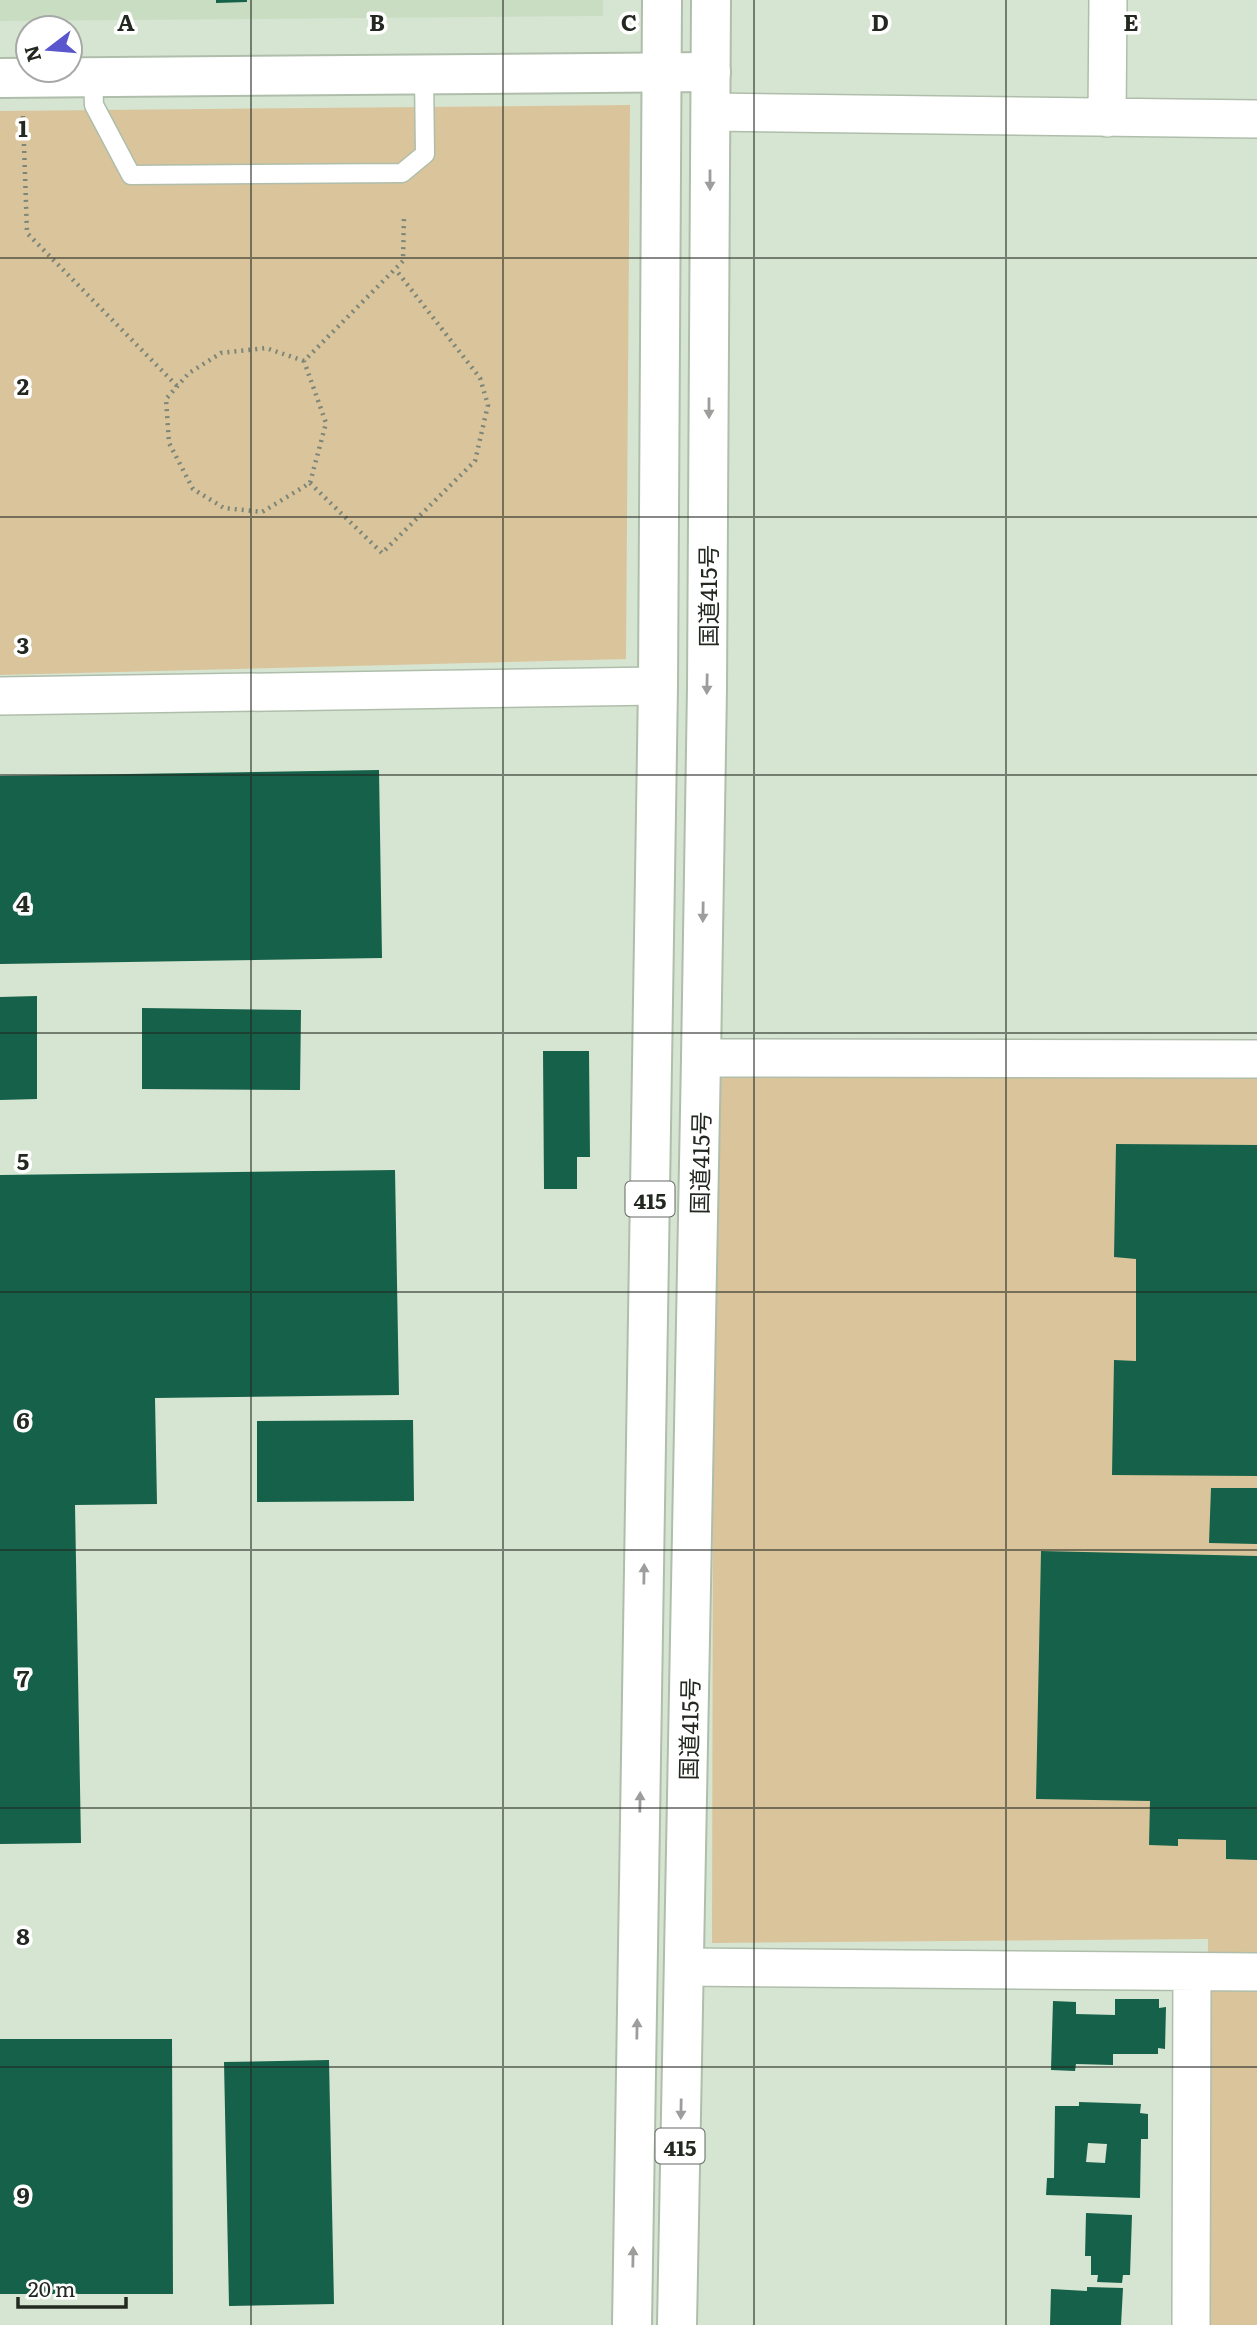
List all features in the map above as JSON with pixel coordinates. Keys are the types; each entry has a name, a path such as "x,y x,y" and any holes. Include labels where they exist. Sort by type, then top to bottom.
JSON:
{"main road":[{"name":"国道415号","path":"632,2325 658,687 662,0"},
{"name":"国道415号","path":"677,2325 701,1058 711,0"},
{"path":"11,78 711,72"}],"street":[{"path":"1107,118 1108,0"},
{"path":"711,112 1257,119"},
{"path":"0,695 658,687"},
{"path":"701,1058 1257,1059"},
{"path":"684,1967 1257,1972"},
{"path":"1191,2325 1192,1972"}],"lane":[{"path":"93,77 94,105 131,175 402,173 425,154 424,74"}],"path":[{"path":"11,78 27,233 177,386"},
{"path":"303,361 403,261 404,215"},
{"path":"310,483 382,553 475,461 488,405 480,378 396,269"},
{"path":"266,348 303,361 326,423 310,483 262,512 224,509 193,489 169,443 166,399 177,386 189,373 221,352 266,348"}],"shaded area":[{"path":"0,0 603,0 603,16 84,20 84,14 14,14 14,21 0,21"},
{"path":"630,105 626,659 0,675 0,111"},
{"path":"714,1074 1257,1078 1257,2325 1205,2325 1208,1939 712,1943"}],"building":[{"path":"216,0 247,0 247,2 216,3"},
{"path":"379,770 382,958 0,964 0,776"},
{"path":"37,996 37,1099 0,1100 0,997"},
{"path":"142,1008 301,1010 300,1090 142,1089"},
{"path":"543,1051 589,1051 590,1157 577,1157 577,1189 544,1189"},
{"path":"1116,1144 1257,1145 1257,1476 1112,1475 1114,1360 1136,1361 1136,1259 1114,1257"},
{"path":"395,1170 399,1395 155,1398 157,1504 75,1505 81,1843 0,1844 0,1175"},
{"path":"413,1420 414,1501 257,1502 257,1421"},
{"path":"1211,1488 1257,1488 1257,1544 1209,1543"},
{"path":"1041,1551 1257,1556 1257,1860 1226,1859 1226,1840 1178,1839 1178,1846 1149,1845 1150,1801 1036,1799"},
{"path":"1115,1999 1159,1999 1159,2008 1166,2007 1165,2049 1158,2048 1158,2054 1113,2054 1113,2065 1076,2064 1075,2071 1051,2070 1053,2001 1076,2002 1076,2014 1115,2015"},
{"path":"0,2039 172,2039 173,2294 0,2294"},
{"path":"329,2060 334,2304 229,2306 224,2062"},
{"path":"1079,2102 1141,2104 1140,2113 1148,2114 1148,2139 1141,2139 1140,2198 1046,2195 1047,2178 1054,2178 1055,2106 1079,2106","holes":["1088,2143 1107,2144 1105,2163 1086,2162"]},
{"path":"1086,2213 1132,2215 1130,2275 1123,2275 1122,2283 1097,2282 1098,2275 1091,2275 1091,2256 1085,2256"},
{"path":"1087,2287 1123,2288 1121,2325 1050,2325 1051,2289 1087,2291"}]}
